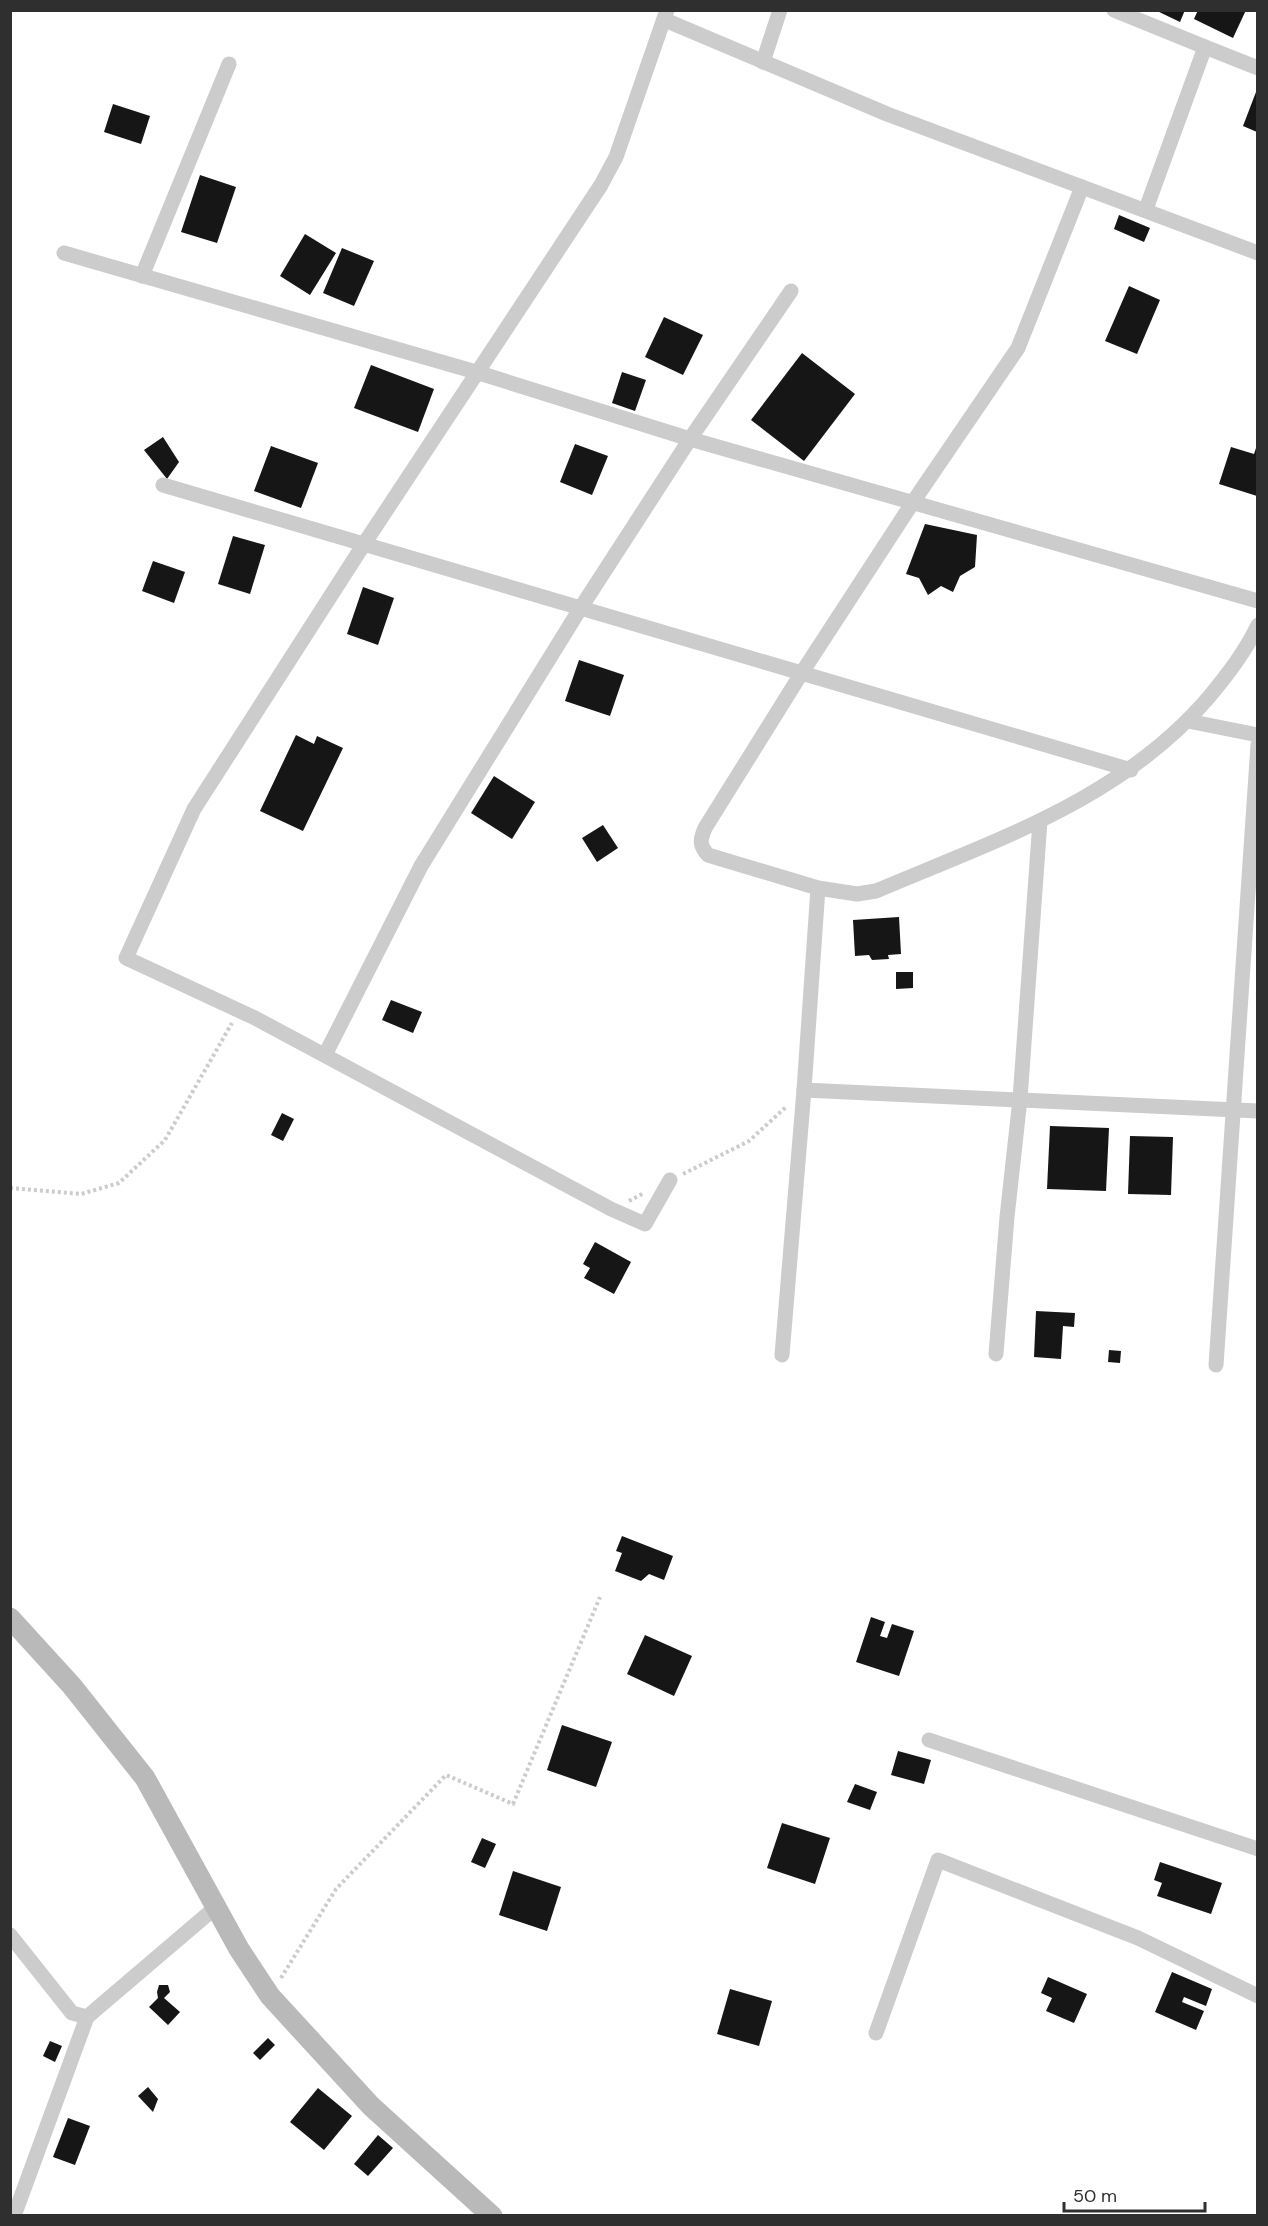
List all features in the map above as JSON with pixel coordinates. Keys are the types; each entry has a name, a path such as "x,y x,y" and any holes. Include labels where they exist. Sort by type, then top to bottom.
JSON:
{"street":[{"path":"764,62 780,10"},
{"path":"1114,10 1257,68"},
{"path":"669,1180 645,1224 611,1209 255,1017 126,958 194,809 476,372 601,185 616,157 666,15 764,62 887,114 1146,209 1257,253"},
{"path":"1146,209 1205,47"},
{"path":"142,276 229,64"},
{"path":"1082,187 1018,348 801,674 705,828 700,839 702,848 708,855 818,888 857,894 876,891 1040,821 1092,794 1131,770 1188,721 1247,648 1257,625"},
{"path":"64,253 476,372 690,439 1257,601"},
{"path":"325,1055 421,866 580,609 690,439 791,291"},
{"path":"164,485 1131,770"},
{"path":"1188,721 1257,735"},
{"path":"1216,1365 1257,745"},
{"path":"996,1354 1007,1217 1020,1099 1040,821"},
{"path":"782,1355 818,888"},
{"path":"1242,966 1257,967"},
{"path":"804,1090 1257,1112"},
{"path":"10,1618 72,1686 145,1778 239,1949 270,1996 371,2106 492,2216"},
{"path":"929,1740 1257,1849"},
{"path":"876,2033 938,1860 1138,1938 1257,1996"},
{"path":"14,2216 87,2016 216,1907"},
{"path":"10,1935 72,2013 87,2016"}],"path":[{"path":"10,1188 81,1194 119,1183 165,1140 230,1024 255,1017"},
{"path":"611,1209 749,1141 804,1090"},
{"path":"270,1996 336,1889 446,1775 513,1804 600,1597"}],"building":[{"path":"1155,10 1185,10 1180,22"},
{"path":"1198,10 1246,10 1233,38 1194,19"},
{"path":"1257,93 1257,132 1243,126"},
{"path":"113,104 150,116 141,144 104,132"},
{"path":"200,175 236,187 217,243 181,232"},
{"path":"1119,215 1150,228 1144,242 1114,229"},
{"path":"305,234 336,253 310,295 280,276"},
{"path":"342,248 374,261 354,306 323,293"},
{"path":"1129,286 1160,300 1137,354 1105,341"},
{"path":"664,317 703,335 683,375 645,357"},
{"path":"802,353 855,394 804,461 751,420"},
{"path":"371,365 434,389 418,432 354,408"},
{"path":"622,372 646,380 635,411 612,403"},
{"path":"163,437 179,462 167,479 144,450"},
{"path":"575,444 608,456 592,495 560,482"},
{"path":"1257,445 1257,496 1219,484 1231,447 1254,454"},
{"path":"271,446 318,463 301,508 254,491"},
{"path":"925,524 977,535 975,567 960,576 953,592 941,586 928,595 919,578 906,574"},
{"path":"233,536 265,545 250,594 218,584"},
{"path":"153,561 185,572 174,603 142,591"},
{"path":"363,587 394,598 378,645 347,634"},
{"path":"579,660 624,675 610,716 565,701"},
{"path":"296,735 314,744 317,736 343,748 303,831 260,811"},
{"path":"494,776 535,802 512,839 471,813"},
{"path":"603,825 618,848 597,862 582,838"},
{"path":"899,917 901,954 888,955 889,959 872,960 869,955 855,956 853,920"},
{"path":"896,972 913,972 913,988 896,989"},
{"path":"391,1000 422,1012 413,1033 382,1020"},
{"path":"282,1113 294,1119 283,1141 271,1135"},
{"path":"1050,1126 1109,1128 1106,1191 1047,1189"},
{"path":"1130,1136 1173,1137 1171,1195 1128,1194"},
{"path":"595,1242 631,1262 614,1294 584,1278 590,1268 583,1264"},
{"path":"1036,1311 1075,1313 1074,1327 1063,1326 1061,1359 1034,1357"},
{"path":"1109,1350 1121,1351 1120,1363 1108,1362"},
{"path":"622,1536 673,1556 664,1580 649,1574 641,1581 615,1571 622,1553 616,1551"},
{"path":"871,1617 885,1622 880,1636 887,1638 892,1624 914,1631 899,1676 856,1662"},
{"path":"645,1635 692,1656 674,1696 627,1674"},
{"path":"562,1725 612,1742 596,1787 547,1770"},
{"path":"898,1751 931,1760 924,1784 891,1775"},
{"path":"855,1784 877,1792 870,1810 847,1802"},
{"path":"782,1823 830,1838 815,1884 767,1868"},
{"path":"482,1838 496,1844 485,1868 471,1862"},
{"path":"1160,1862 1222,1883 1211,1914 1157,1896 1162,1883 1154,1880"},
{"path":"513,1871 561,1887 547,1931 499,1915"},
{"path":"1172,1972 1212,1989 1206,2006 1184,1997 1182,2002 1204,2011 1196,2030 1155,2012"},
{"path":"1048,1977 1087,1994 1074,2023 1046,2011 1052,1998 1041,1993"},
{"path":"159,1985 168,1985 170,1992 164,1998 180,2012 168,2025 149,2007 158,1998"},
{"path":"730,1989 772,2001 759,2046 717,2034"},
{"path":"268,2038 275,2045 260,2060 253,2053"},
{"path":"50,2041 62,2046 55,2062 43,2056"},
{"path":"148,2087 158,2099 153,2112 138,2096"},
{"path":"318,2088 352,2116 324,2150 290,2122"},
{"path":"68,2118 90,2126 75,2165 53,2157"},
{"path":"378,2135 393,2148 368,2176 354,2164"}]}
